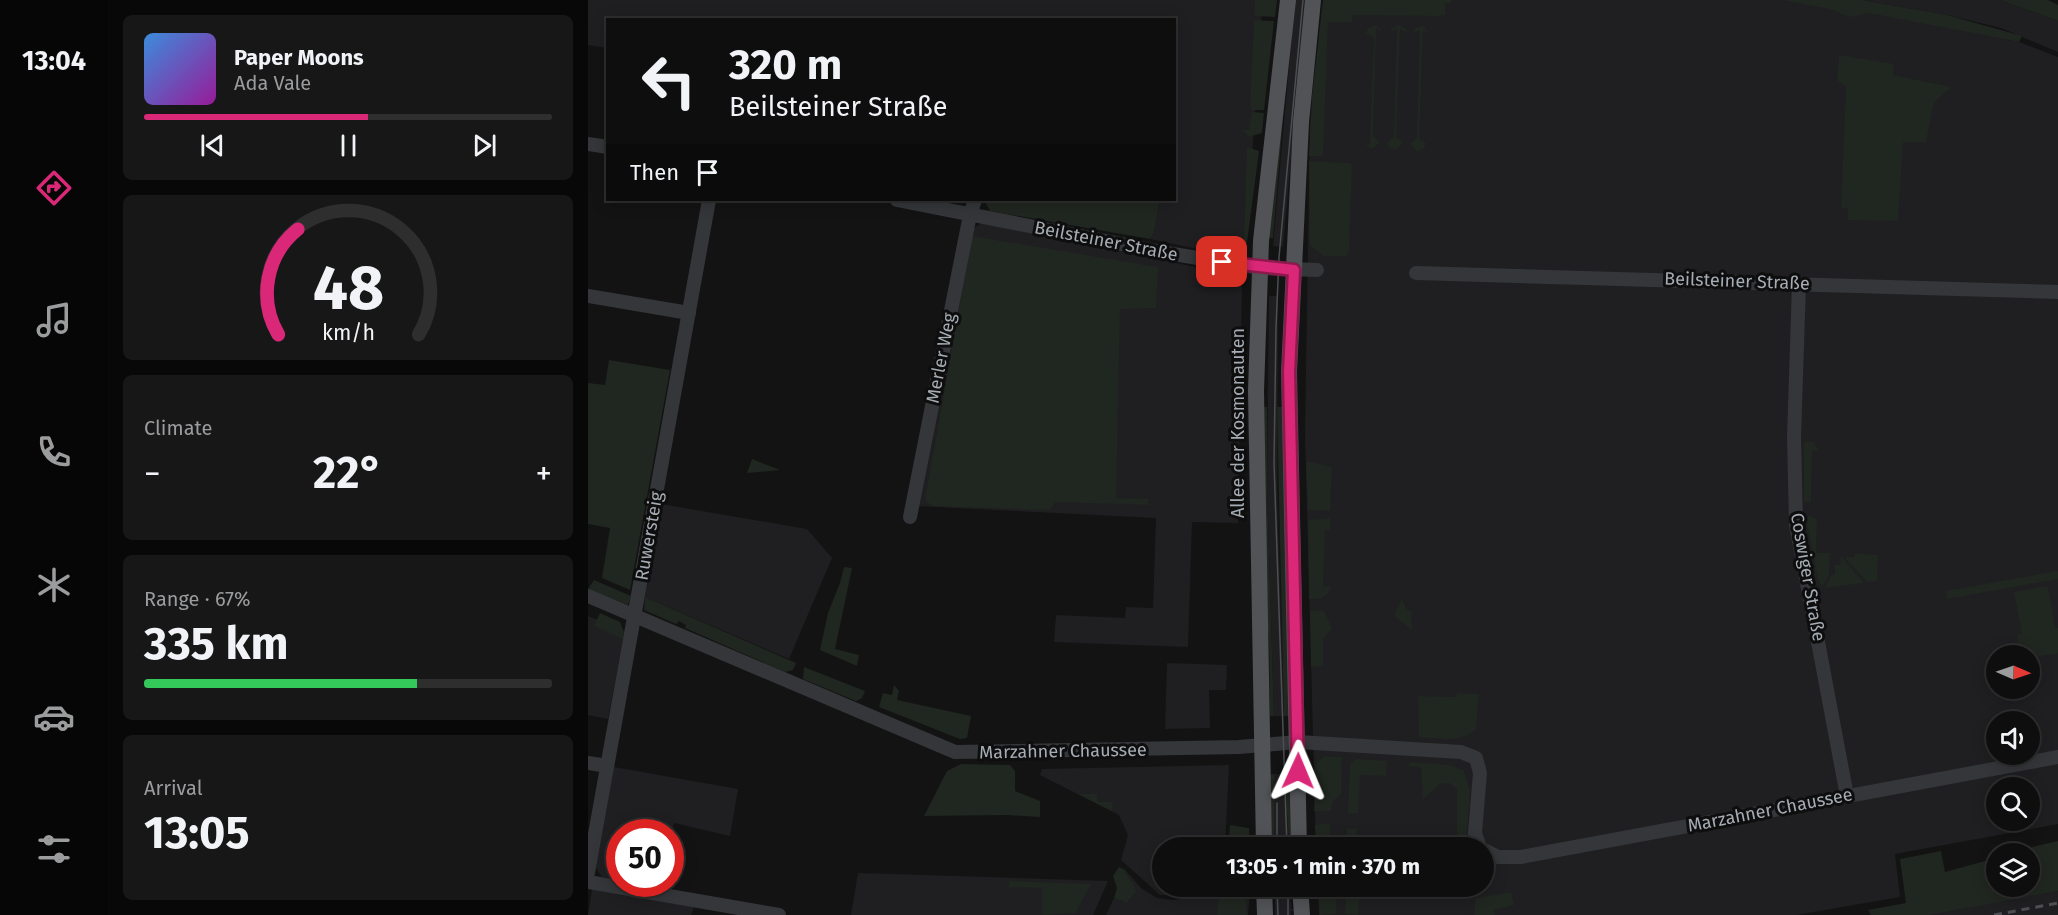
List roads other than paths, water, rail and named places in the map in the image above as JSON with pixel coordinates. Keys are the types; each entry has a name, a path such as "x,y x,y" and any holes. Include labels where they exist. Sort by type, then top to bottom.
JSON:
{"main road":[{"name":"Allee der Kosmonauten","path":"1264,837 1256,391 1260,268 1288,0"},
{"path":"1299,837 1289,372 1301,122 1313,0"},
{"path":"1264,897 1265,915"},
{"path":"1301,897 1302,915"}],"street":[{"path":"588,144 606,147"},
{"name":"Ruwersteig","path":"588,873 710,201"},
{"name":"Beilsteiner Straße","path":"902,201 1167,253 1260,268 1317,270"},
{"name":"Merler Weg","path":"910,517 975,201"},
{"name":"Beilsteiner Straße","path":"1416,273 2058,292"},
{"name":"Coswiger Straße","path":"1799,284 1794,437 1796,525 1847,796"},
{"path":"588,296 689,313"},
{"name":"Marzahner Chaussee","path":"588,596 955,752 1263,745 1298,742 1461,752 1476,758 1480,773 1475,833 1477,837"},
{"name":"Marzahner Chaussee","path":"1494,855 1521,857 2058,757"},
{"path":"588,763 607,766"},
{"path":"588,882 779,915"}],"tram line":[{"path":"1287,837 1274,463 1276,327 1279,257 1303,0"},
{"path":"1277,803 1277,837"},
{"path":"1277,897 1278,915"},
{"path":"1288,897 1288,915"}],"railway":[{"path":"1994,915 2058,903"}]}
